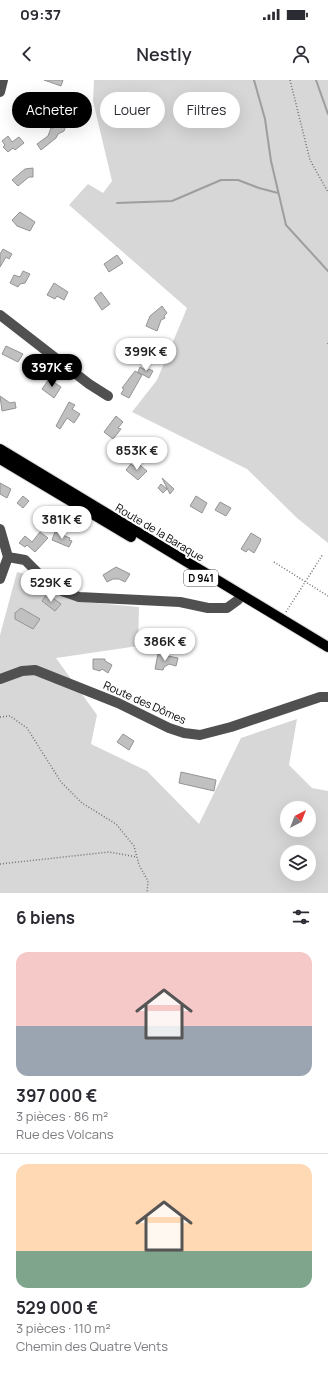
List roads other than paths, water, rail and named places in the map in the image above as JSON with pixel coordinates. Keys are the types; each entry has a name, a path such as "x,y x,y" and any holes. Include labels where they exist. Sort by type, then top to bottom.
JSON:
{"main road":[{"name":"Route de la Baraque","path":"0,450 328,654"},
{"name":"Route de la Baraque","path":"0,459 240,598 281,619 328,647"}],"street":[{"path":"0,92 4,80"},
{"path":"0,315 89,384 108,396"},
{"path":"0,529 8,557 0,579"},
{"path":"8,557 25,560 42,577 62,591 79,598 180,602 208,608 227,608 240,598"},
{"name":"Route des Dômes","path":"0,679 22,671 35,670 118,703 169,728 184,733 200,735 231,727 320,697 328,698"}],"waterway":[{"path":"254,80 265,119 271,161 286,225 328,271"},
{"path":"316,80 328,114"},
{"path":"117,203 172,201 221,180 238,180 278,193"}]}
